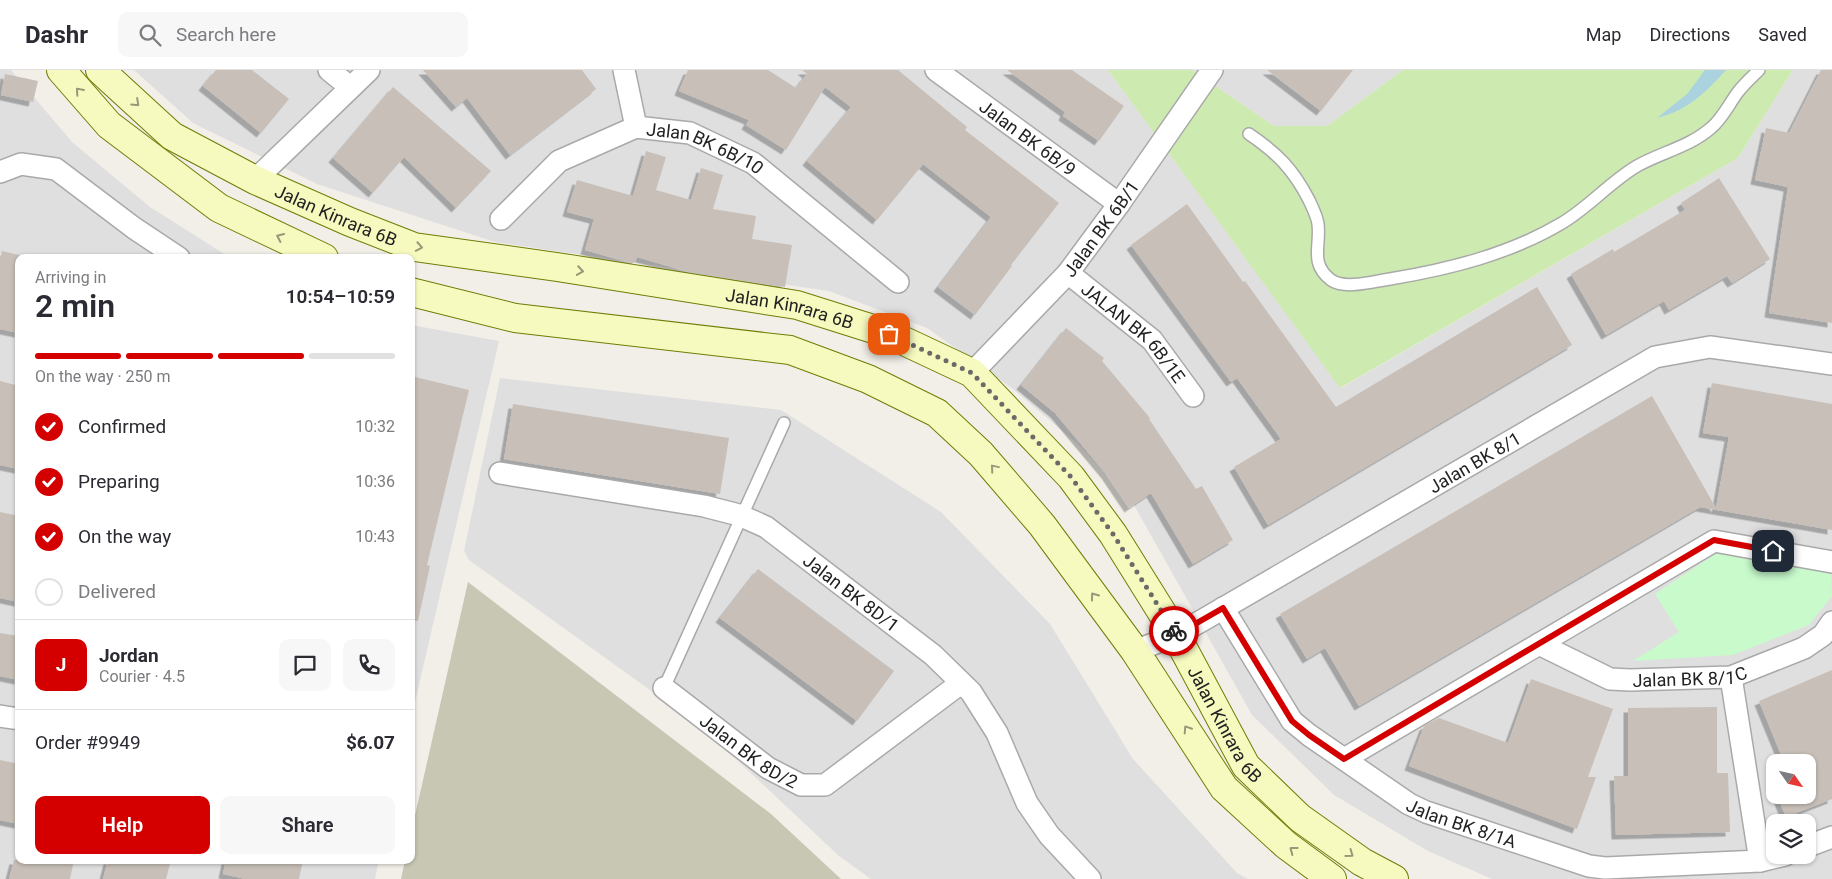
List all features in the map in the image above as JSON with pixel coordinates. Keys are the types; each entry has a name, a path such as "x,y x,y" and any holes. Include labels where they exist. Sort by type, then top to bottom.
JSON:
{"street":[{"path":"61,70 109,125 219,208 316,254"},
{"name":"Jalan Kinrara 6B","path":"100,70 172,136 255,180 414,247 557,267 797,305 889,334 972,373 1071,477 1113,534 1176,635 1246,766 1300,818 1362,862 1394,879"},
{"path":"330,70 350,87"},
{"path":"255,180 369,70"},
{"path":"624,70 636,127"},
{"name":"Jalan BK 6B/9","path":"936,70 1119,204"},
{"name":"Jalan BK 6B/1","path":"972,373 1068,273 1119,204 1210,72"},
{"name":"Jalan BK 6B/10","path":"501,219 559,161 636,127 690,133 753,163 898,282"},
{"path":"0,172 21,164 56,169 134,228 173,254"},
{"name":"JALAN BK 6B/1E","path":"1068,273 1152,340 1193,396"},
{"name":"Jalan Kinrara 6B","path":"415,293 515,318 790,350 868,379 936,413 981,454 1042,525 1135,651 1224,788 1286,844 1332,879"},
{"name":"Jalan BK 8/1","path":"1135,651 1176,635 1655,357 1710,347 1832,364"},
{"name":"Jalan BK 8D/1","path":"500,473 704,506 742,516 766,527 933,656 971,692 997,733 1027,803 1049,835 1090,879"},
{"path":"1344,759 1714,540 1832,562"},
{"name":"Jalan BK 8/1A","path":"1223,608 1292,721 1309,735 1409,804 1426,812 1589,866 1605,868 1766,860"},
{"name":"Jalan BK 8/1C","path":"1539,644 1610,679 1731,677 1804,648 1823,636 1832,622"},
{"path":"1731,677 1760,861"},
{"name":"Jalan BK 8D/2","path":"664,688 768,768 801,785 825,785 961,682"},
{"path":"0,716 15,718"},
{"path":"1816,843 1832,837"}],"lane":[{"path":"1248,134 1277,155 1290,168 1306,194 1318,224 1318,264 1323,272 1333,281 1343,284 1362,284 1417,275 1463,264 1519,246 1562,223 1586,208 1614,183 1635,168 1653,158 1692,142 1712,127 1739,91 1759,70"},
{"path":"664,688 784,424"}],"shaded area":[{"path":"0,70 11,70 72,142 150,207 224,254 15,254 15,864 378,864 375,879 0,879"},
{"path":"134,70 1108,70 1341,388 1738,158 1793,70 1832,70 1832,879 1492,879 1428,851 1334,795 1252,715 1134,505 1079,445 1013,389 927,328 829,291 495,242 317,184 193,123"},
{"path":"1192,70 1403,70 1327,126 1274,126"},
{"path":"415,326 499,341 415,702"},
{"path":"500,378 781,410 941,512 1050,624 1133,759 1237,873 1248,879 871,879 839,856 737,760 650,690 469,560 464,551"},
{"path":"468,582 771,814 841,879 401,879 404,864 415,864 415,815"}],"green space":[{"path":"1108,70 1192,70 1274,126 1327,126 1403,70 1793,70 1738,158 1340,388"},
{"path":"1720,551 1831,573 1832,596 1809,625 1733,655 1633,661 1679,632 1655,594"}],"water":[{"path":"1705,70 1726,70 1695,100 1677,111 1657,118 1687,94"}],"building":[{"path":"216,70 252,70 289,99 261,133 203,86"},
{"path":"423,70 582,70 596,89 510,155 467,98 456,107"},
{"path":"688,70 768,70 796,88 807,74 802,70 898,70 967,127 965,130 1059,203 975,315 938,287 991,217 923,164 877,220 807,161 851,107 825,87 786,150 746,125 749,120 679,91"},
{"path":"1007,70 1072,70 1124,106 1099,141 1063,116 1065,112"},
{"path":"1267,70 1353,70 1321,111"},
{"path":"1821,70 1832,70 1832,323 1769,313 1788,187 1755,180 1766,128 1789,133"},
{"path":"5,74 38,81 33,102 1,95"},
{"path":"393,87 491,171 456,208 404,157 373,193 333,158"},
{"path":"646,151 666,157 656,190 691,200 701,168 723,175 713,209 756,216 752,239 792,245 785,287 692,273 637,257 635,263 627,262 585,250 594,219 567,212 577,180 633,196"},
{"path":"1719,178 1770,259 1732,283 1727,276 1669,310 1664,301 1606,335 1571,274 1613,249 1614,252 1685,210 1681,203"},
{"path":"1187,204 1336,407 1537,287 1572,345 1268,525 1234,467 1281,439 1237,378 1231,382 1131,245"},
{"path":"2,251 15,254 15,332 0,329 0,261"},
{"path":"1066,328 1104,358 1102,361 1150,418 1196,489 1202,486 1233,540 1193,564 1151,493 1129,508 1106,474 1055,413 1021,385"},
{"path":"415,377 469,390 427,565 430,566 418,621 415,621"},
{"path":"0,381 15,385 15,468 0,465"},
{"path":"1712,383 1832,404 1832,530 1700,507 1359,706 1325,648 1307,659 1280,614 1652,396 1716,508 1729,437 1703,433"},
{"path":"513,404 729,438 720,494 504,459"},
{"path":"0,512 15,515 15,601 0,598"},
{"path":"758,569 894,671 857,721 720,618"},
{"path":"0,633 15,635 15,679 0,676"},
{"path":"1832,670 1832,799 1794,814 1785,814 1781,804 1816,804 1816,754 1781,754 1759,701"},
{"path":"1531,679 1613,709 1588,777 1596,777 1577,829 1409,766 1424,726 1439,718 1508,743"},
{"path":"1717,707 1717,773 1728,773 1730,832 1616,835 1614,776 1628,776 1628,708"},
{"path":"0,760 15,763 15,823 0,820"},
{"path":"14,860 15,864 73,864 70,879 9,879"},
{"path":"107,864 170,864 166,879 103,879"},
{"path":"225,864 302,864 299,879 246,879 223,874"}],"way so far":[{"path":"889,334 972,373 1071,477 1113,534 1174,631"}],"route":[{"path":"1174,631 1176,635 1223,608 1292,721 1344,759 1714,540 1773,551"}]}
